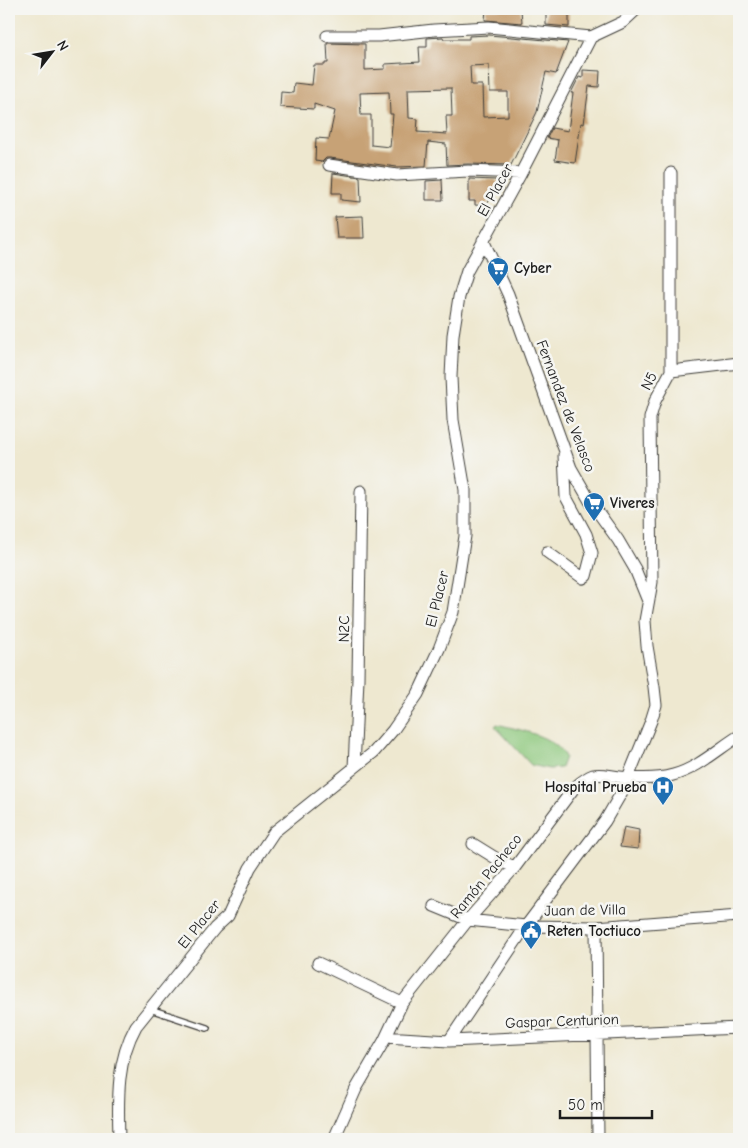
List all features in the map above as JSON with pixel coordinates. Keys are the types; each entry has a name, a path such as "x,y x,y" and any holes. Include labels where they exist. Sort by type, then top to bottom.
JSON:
{"street":[{"path":"326,36 379,36 489,27 590,37 623,22 637,9"},
{"name":"El Placer","path":"119,1139 118,1092 122,1062 128,1041 136,1026 215,928 228,916 250,868 274,832 374,752 393,730 418,694 439,649 453,612 464,536 465,490 453,420 451,377 453,335 460,297 467,271 521,173 590,37"},
{"path":"329,165 397,175 468,172 521,173"},
{"name":"N5","path":"449,1041 526,926 605,821 628,778 656,705 645,621 652,582 650,418 655,401 671,371 671,173"},
{"name":"Fernandez de Velasco","path":"483,240 508,294 571,468 590,501 618,540 635,569 648,601"},
{"path":"671,371 739,364"},
{"path":"547,552 583,578 586,576 592,552 586,534 566,497 564,446"},
{"name":"N2C","path":"354,768 358,679 361,491"},
{"name":"Ramón Pacheco","path":"334,1139 356,1089 386,1037 402,1003 468,920 515,867 574,788 592,776 603,774 628,778 661,778 675,775 692,768 739,736"},
{"path":"473,844 502,862 515,867"},
{"name":"Juan de Villa","path":"434,906 468,920 526,926 596,927 739,916"},
{"path":"596,927 598,1139"},
{"path":"318,963 402,1003"},
{"name":"Gaspar Centurion","path":"386,1037 449,1041 739,1028"},
{"path":"712,1139 739,1138"}],"lane":[{"path":"150,1009 207,1028"}],"green space":[{"path":"497,724 536,734 553,743 565,757 561,768 549,769 531,765 495,726"}],"building":[{"path":"486,9 521,9 522,23 485,20"},
{"path":"546,9 569,9 569,27 546,25"},
{"path":"489,35 568,42 556,74 546,72 537,112 511,165 447,165 446,144 428,142 426,166 397,167 330,158 326,158 322,162 315,161 316,138 329,139 335,111 314,104 314,109 280,107 281,92 293,93 294,83 312,85 314,65 325,65 325,63 328,63 327,43 365,44 365,70 385,69 385,64 420,62 419,47 427,47 427,38 469,39 469,36","holes":["489,65 490,92 508,92 508,116 483,117 482,85 471,85 470,66","451,88 452,116 446,116 447,134 417,132 418,119 409,118 408,89","389,92 390,114 393,114 390,147 371,145 371,115 361,115 360,93"]},
{"path":"583,70 600,71 599,87 589,86 584,124 581,123 575,163 555,160 558,140 547,138 552,128 568,131 573,93 571,93 579,77 583,78"},
{"path":"333,173 360,177 361,202 341,200 341,193 332,193"},
{"path":"469,179 496,180 499,184 486,206 475,205 475,201 469,201"},
{"path":"442,180 443,200 426,200 426,181"},
{"path":"363,216 364,238 337,238 335,217"},
{"path":"624,827 639,830 638,849 620,847"}],"place":[{"name":"Cyber","path":"498,287"},
{"name":"Viveres","path":"594,522"},
{"name":"Hospital Prueba","path":"663,806"},
{"name":"Reten Toctiuco","path":"531,950"}]}
